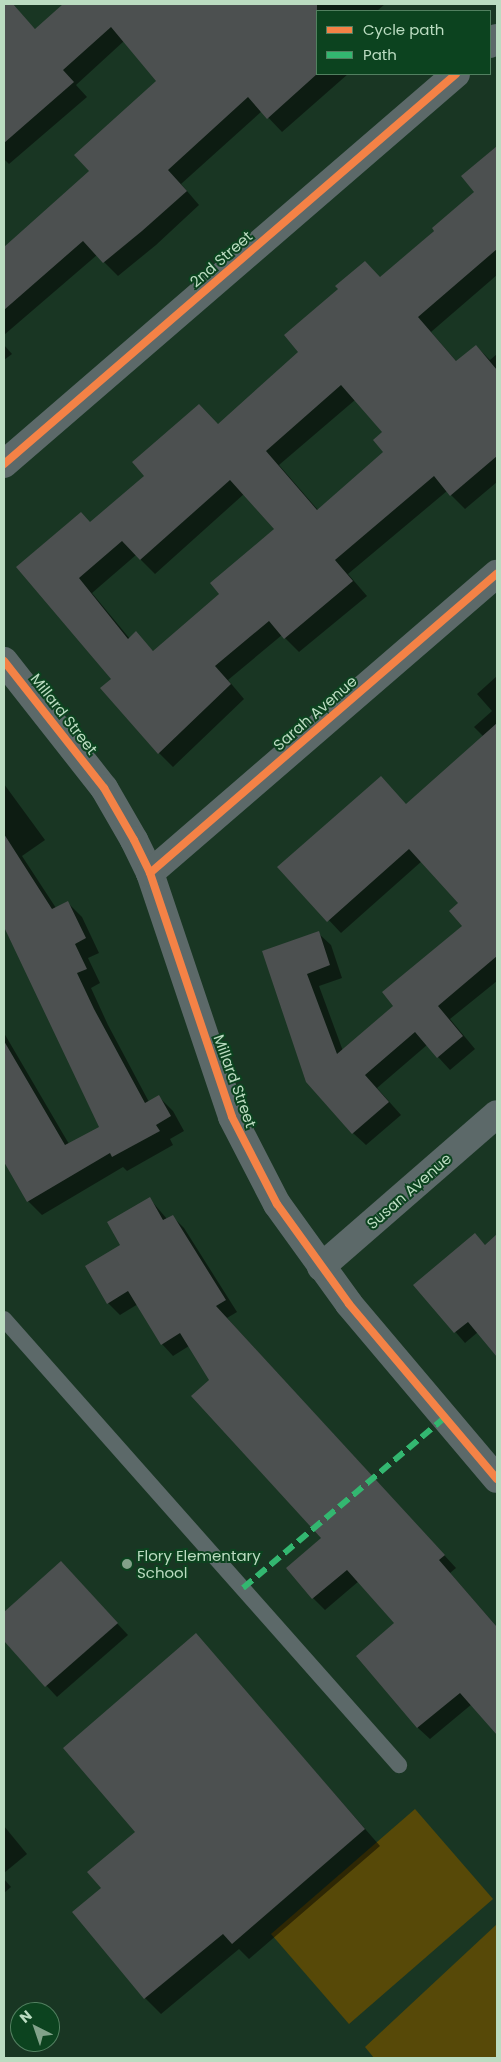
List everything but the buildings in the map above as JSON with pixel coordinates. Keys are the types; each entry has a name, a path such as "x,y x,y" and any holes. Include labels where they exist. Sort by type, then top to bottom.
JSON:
{"street":[{"name":"2nd Street","path":"4,464 455,75"},
{"name":"Sarah Avenue","path":"150,874 497,574"},
{"name":"Millard Street","path":"4,661 104,788 150,874 232,1117 277,1204 349,1304 497,1479"},
{"name":"Susan Avenue","path":"321,1267 497,1114"}],"lane":[{"path":"4,1319 399,1765"}],"shaded area":[{"path":"415,1809 493,1899 349,2024 271,1934"},
{"path":"497,1924 497,2058 374,2058 365,2047"}],"marked path":[{"path":"243,1588 445,1417"}],"cycle path":[{"path":"4,464 455,75"},
{"path":"150,873 497,574"},
{"path":"4,661 104,788 134,840 150,873 232,1117 277,1204 349,1304 497,1479"}],"place":[{"name":"Flory Elementary School","path":"127,1564"}]}
